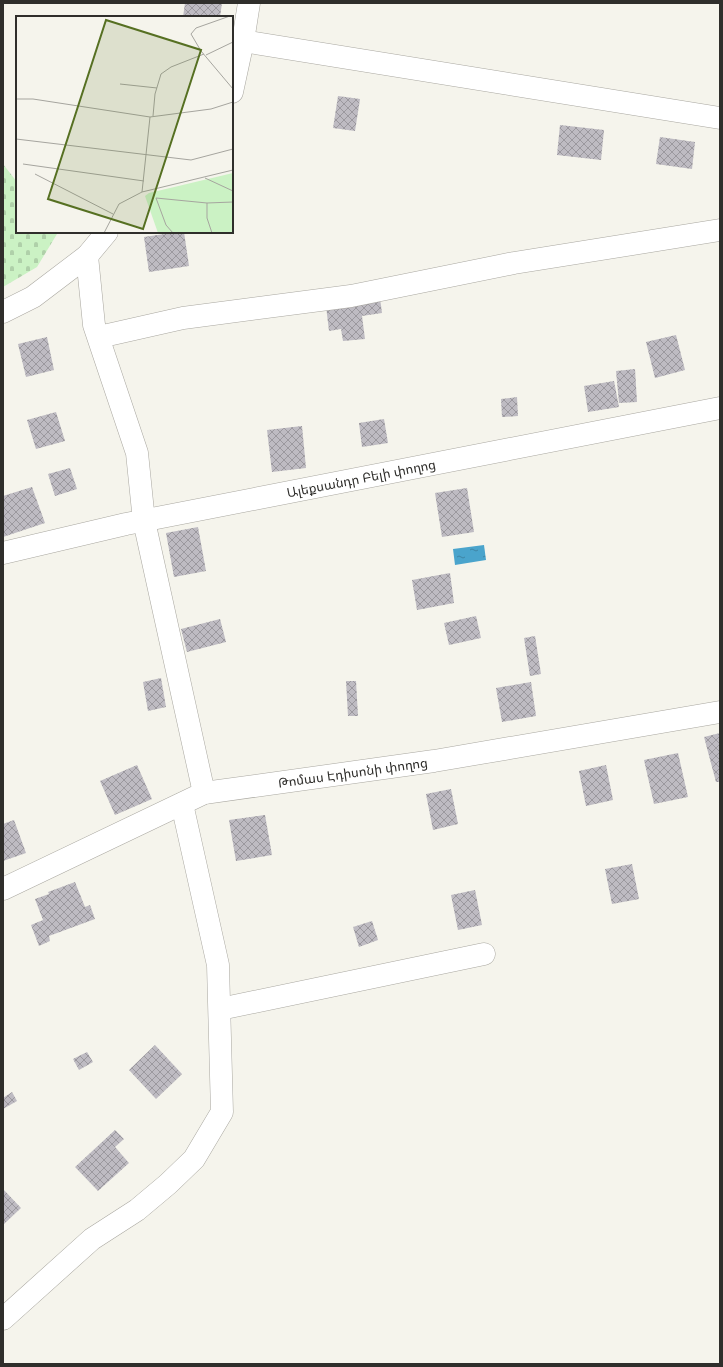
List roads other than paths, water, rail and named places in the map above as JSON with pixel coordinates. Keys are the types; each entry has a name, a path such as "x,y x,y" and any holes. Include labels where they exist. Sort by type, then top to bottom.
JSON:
{"street":[{"path":"233,87 249,3"},
{"path":"243,41 720,118"},
{"path":"98,337 183,318 351,296 514,263 720,230"},
{"path":"3,312 32,297 87,256 106,233"},
{"path":"87,256 94,325 138,452 144,521 204,793"},
{"name":"Ալեքսանդր Բելի փողոց","path":"3,554 144,521 720,408"},
{"name":"Թոմաս Էդիսոնի փողոց","path":"3,889 204,793 434,762 720,712"},
{"path":"3,1319 92,1239 137,1210 168,1184 194,1159 222,1112 218,965 182,804"},
{"path":"220,1009 484,954"}],"water":[{"path":"484,545 486,560 455,565 453,549"}]}
